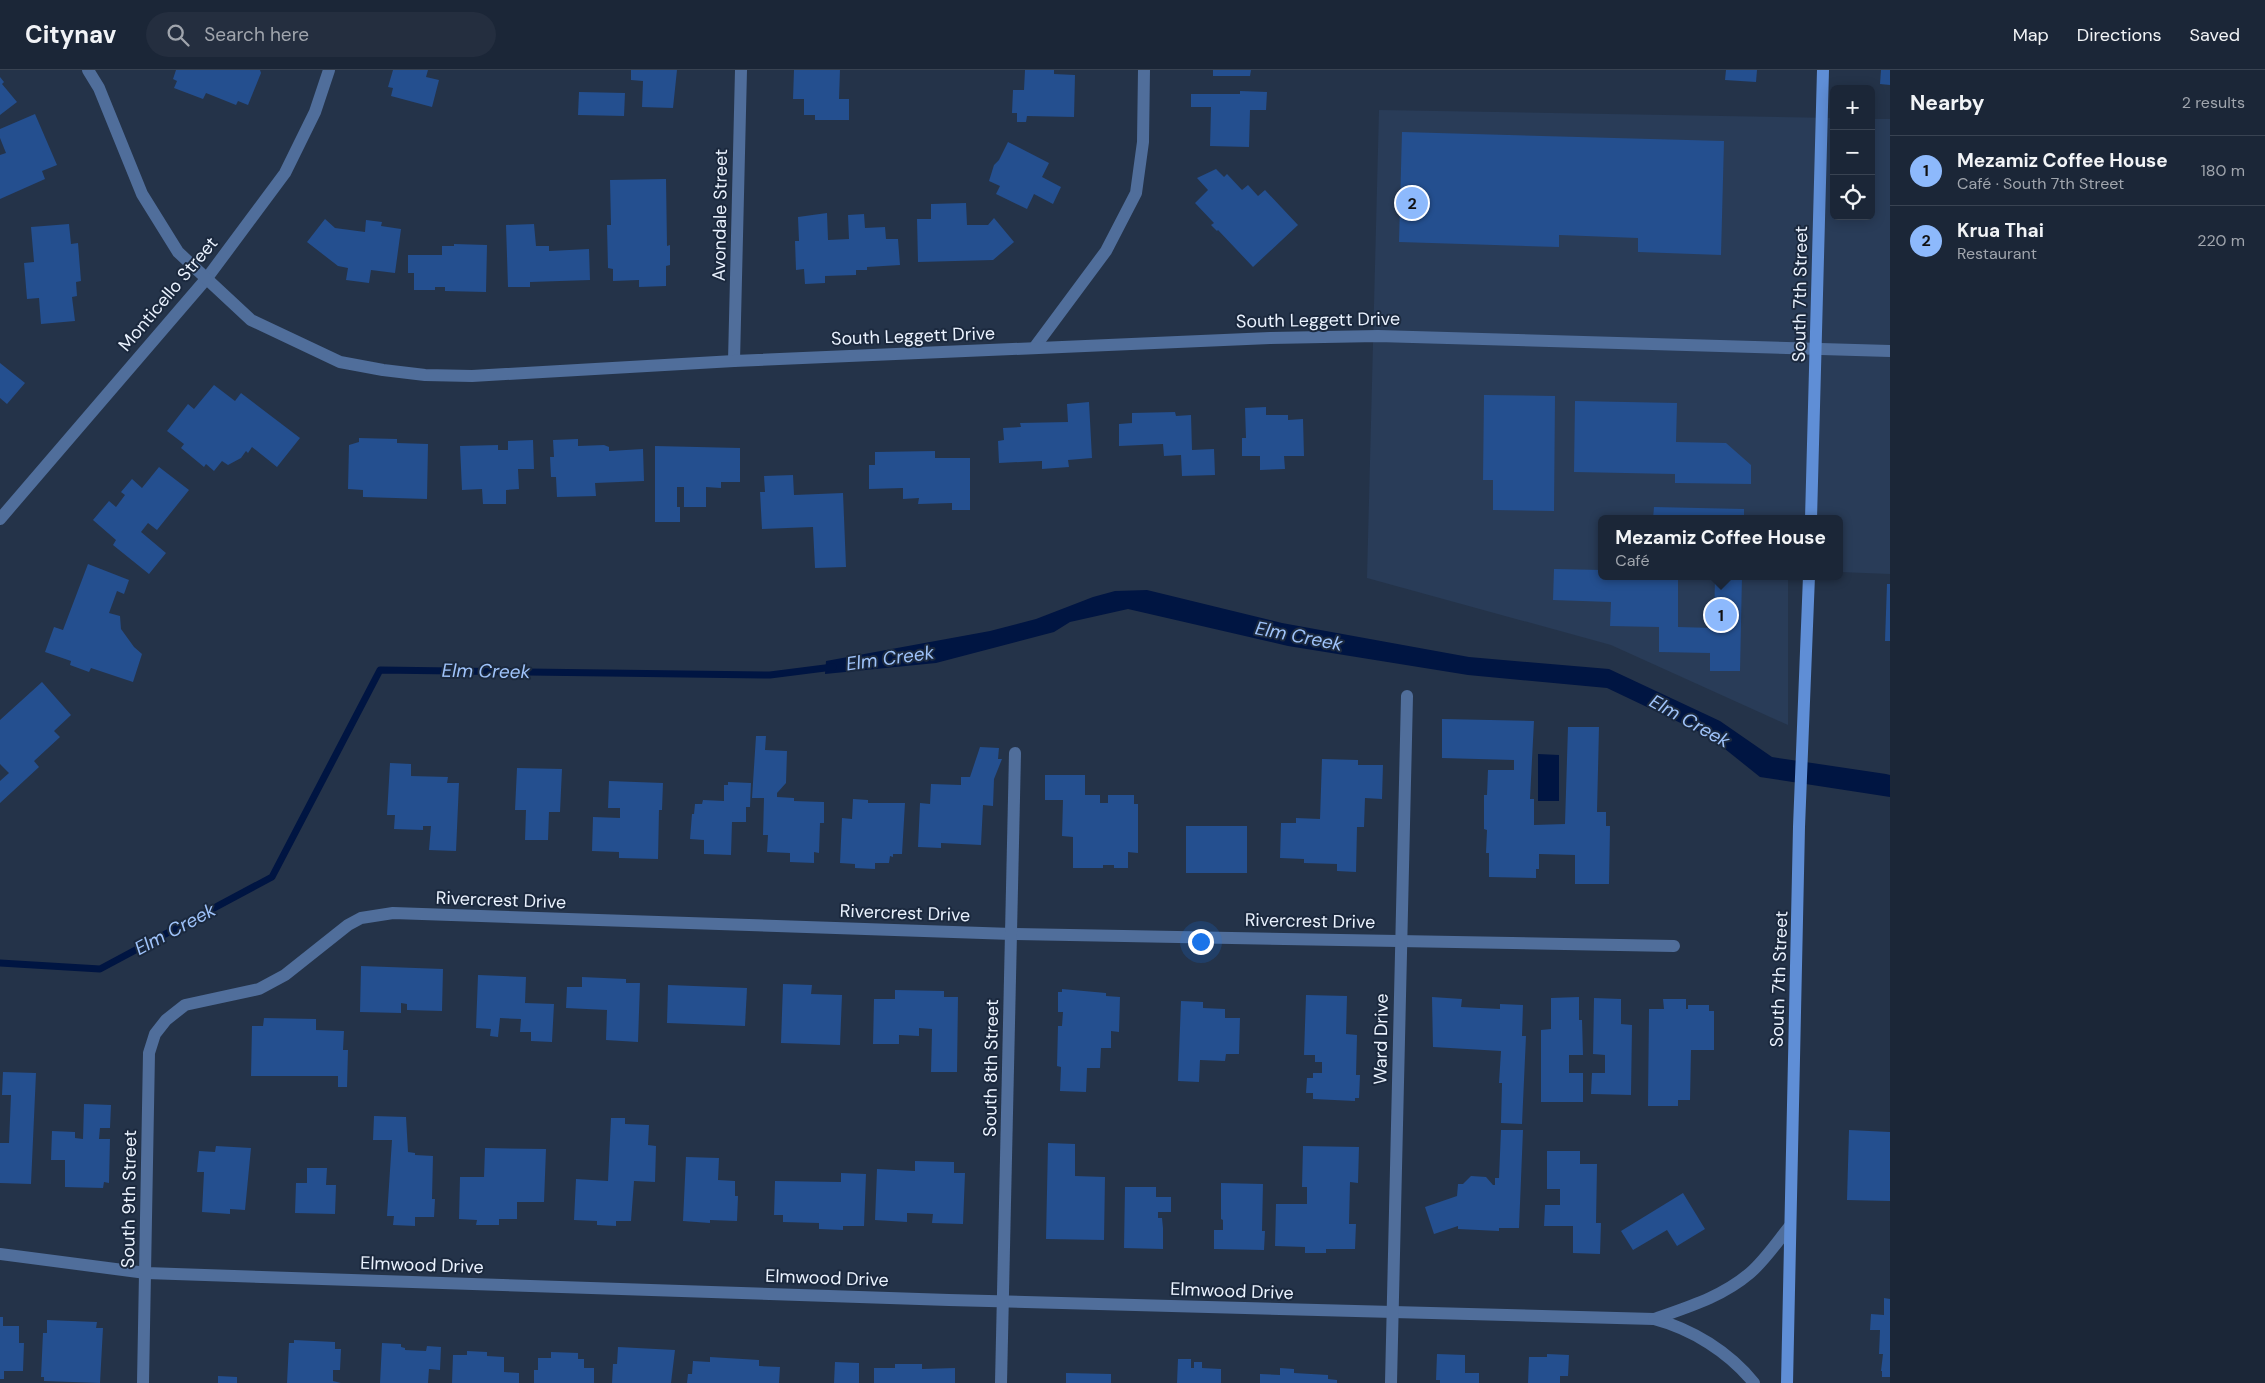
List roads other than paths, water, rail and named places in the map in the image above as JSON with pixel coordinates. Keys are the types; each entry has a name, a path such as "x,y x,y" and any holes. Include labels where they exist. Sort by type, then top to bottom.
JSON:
{"main road":[{"name":"South 7th Street","path":"1811,515 1823,70"},
{"name":"South 7th Street","path":"1787,1383 1800,827 1809,580"}],"street":[{"name":"South Leggett Drive","path":"88,70 99,88 142,194 178,252 251,320 340,362 383,370 426,375 472,376 734,361 1034,348 1270,338 1403,336 1890,351"},
{"name":"Monticello Street","path":"0,519 207,278 285,173 315,112 329,70"},
{"name":"Avondale Street","path":"734,361 740,70"},
{"path":"1034,348 1106,251 1136,193 1143,142 1144,70"},
{"name":"Ward Drive","path":"1391,1383 1407,696"},
{"name":"South 8th Street","path":"1001,1383 1015,753"},
{"name":"Rivercrest Drive","path":"166,1020 185,1005 259,989 292,969 348,925 373,914 1012,934 1674,946"},
{"name":"South 9th Street","path":"142,1383 150,1053 155,1034 166,1020"},
{"name":"Elmwood Drive","path":"1654,1319 1700,1303 1730,1289 1751,1272 1790,1226"},
{"name":"Elmwood Drive","path":"0,1254 146,1273 1003,1302 1654,1319 1676,1325 1698,1336 1727,1356 1754,1383"}],"water":[{"path":"1147,590 1282,623 1469,657 1609,669 1720,721 1772,757 1890,775 1890,797 1760,777 1710,737 1607,688 1468,675 1288,646 1128,609 1070,622 1054,632 936,663 825,674 826,661 990,631 1036,619 1093,597 1115,591"},
{"path":"1538,754 1559,755 1559,801 1538,801"}],"waterway":[{"name":"Elm Creek","path":"0,963 100,969 272,877 380,670 770,675 833,667"}],"place":[{"name":"Krua Thai","path":"1412,203"},
{"name":"Mezamiz Coffee House","path":"1721,615"}]}
